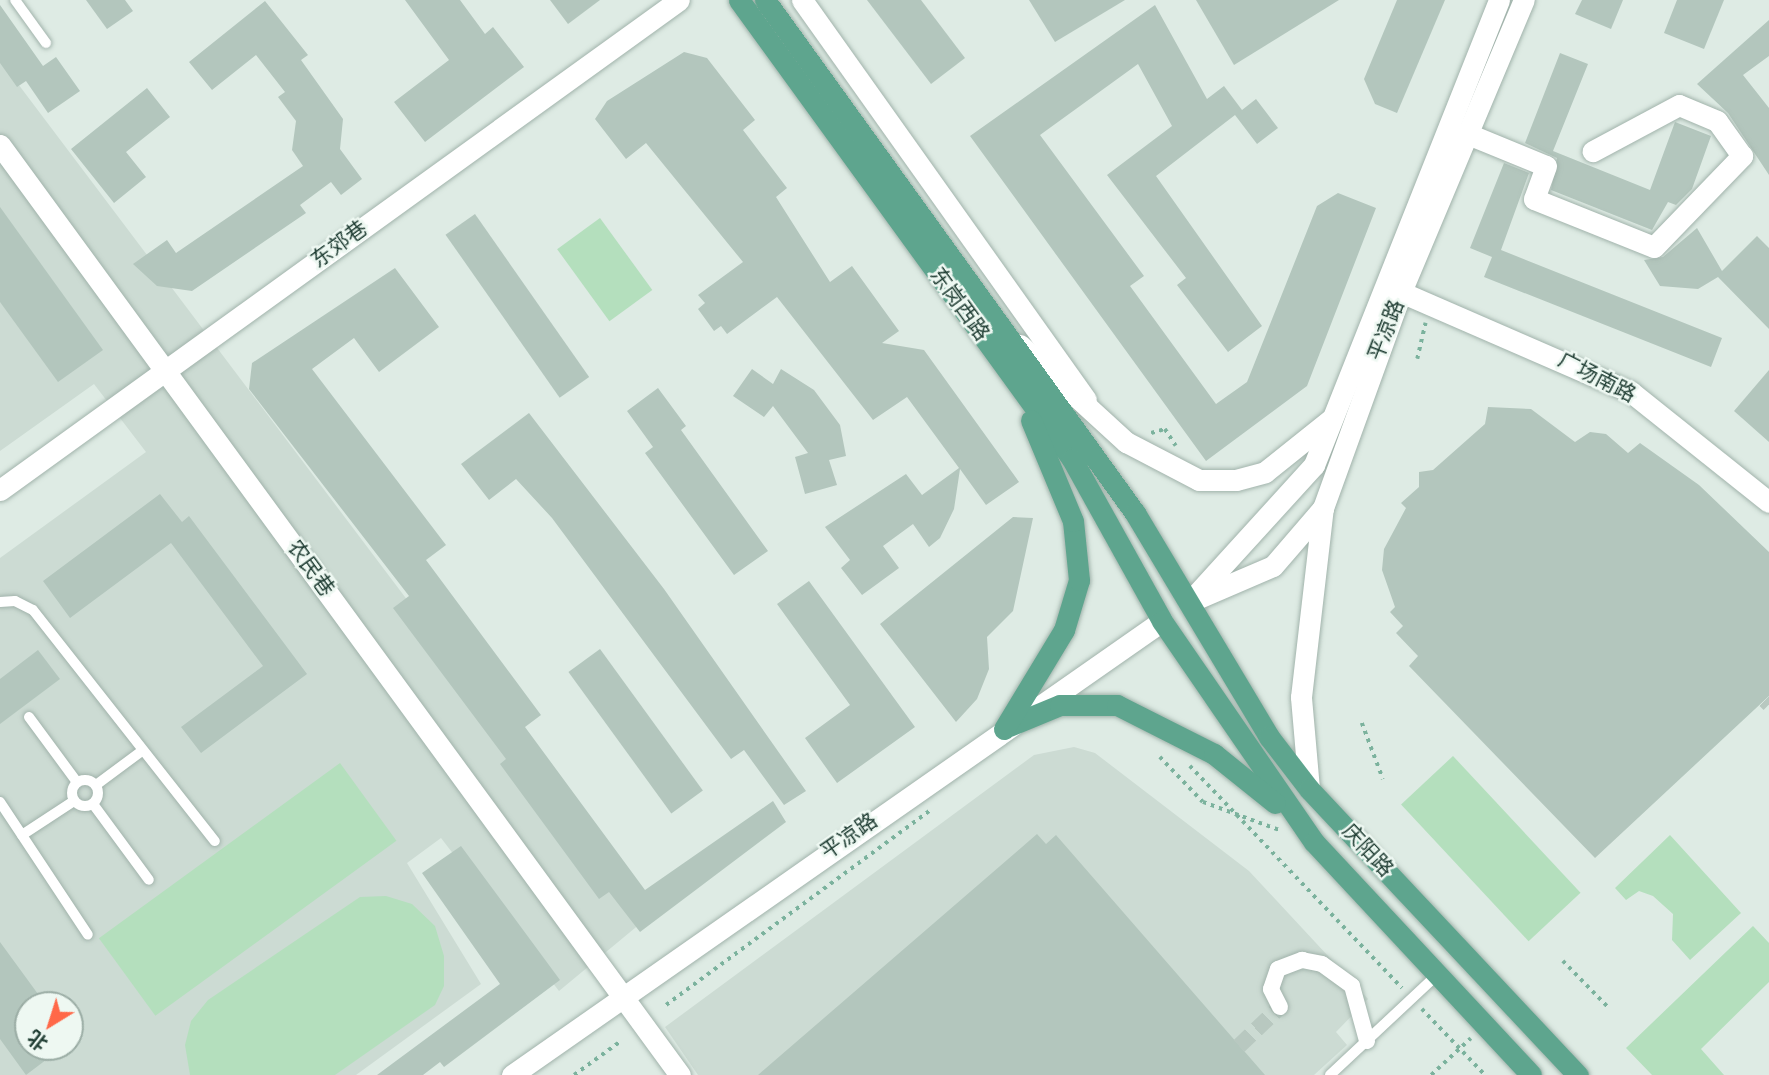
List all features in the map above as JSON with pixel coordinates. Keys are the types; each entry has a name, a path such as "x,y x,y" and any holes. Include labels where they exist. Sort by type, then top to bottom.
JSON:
{"main road":[{"name":"东岗西路","path":"739,0 998,338 1072,460 1162,621"},
{"name":"东岗西路","path":"765,0 998,338 1189,602"},
{"path":"998,338 1055,468 1079,562 1077,594 1065,630 1004,729"},
{"name":"平凉路","path":"1162,621 1189,602"},
{"name":"庆阳路","path":"1189,602 1269,737 1309,789 1578,1075"},
{"name":"庆阳路","path":"1162,621 1314,842 1531,1075"},
{"path":"1004,729 1060,705 1116,705 1183,734 1251,779 1314,842"}],"street":[{"name":"东郊巷","path":"0,490 679,0"},
{"path":"802,0 1098,415"},
{"name":"平凉路","path":"1189,602 1314,465 1499,0"},
{"name":"平凉路","path":"1189,602 1273,566 1323,508 1401,292 1524,0"},
{"path":"1468,134 1546,166 1534,199 1654,247 1742,156 1717,121 1679,105 1593,151"},
{"name":"农民巷","path":"0,145 624,991 680,1075"},
{"name":"广场南路","path":"1401,292 1631,392 1769,502"},
{"path":"998,338 1170,470 1219,481 1265,472 1332,419"},
{"path":"1309,789 1301,697 1323,508"},
{"name":"平凉路","path":"512,1075 624,991 1162,621"},
{"path":"1280,1007 1271,989 1278,969 1302,960 1322,964 1352,986 1367,1041"}],"lane":[{"path":"15,0 46,43"},
{"path":"0,602 15,600 33,610 215,841"},
{"path":"29,717 77,782 96,785"},
{"path":"93,804 96,785 142,751"},
{"path":"74,801 77,782"},
{"path":"22,835 74,801 93,804 149,880"},
{"path":"0,802 88,935"},
{"path":"1330,1075 1437,975"}],"path":[{"path":"1417,359 1430,304"},
{"path":"1362,723 1384,779"},
{"path":"1160,757 1203,803 1314,842"},
{"path":"1188,763 1485,1075"},
{"path":"666,1005 944,800"},
{"path":"1563,961 1610,1009"},
{"path":"1431,1075 1484,1026"},
{"path":"574,1075 621,1041"}],"shaded area":[{"path":"0,60 647,918 559,991 441,838 407,863 481,984 356,1075 0,1075 0,558 146,452 94,384 0,451"},
{"path":"1074,747 1095,753 1249,871 1368,999 1336,1032 1347,1045 1314,1075 698,1075 665,1027 1034,755"}],"green space":[{"path":"600,218 652,290 609,321 557,249"},
{"path":"1453,756 1581,893 1529,941 1401,804"},
{"path":"340,763 396,841 155,1016 99,938"},
{"path":"1670,835 1741,913 1690,960 1672,940 1673,914 1653,896 1639,891 1626,900 1615,888"},
{"path":"386,896 412,904 435,926 444,956 444,986 435,1005 335,1075 190,1075 185,1045 191,1021 208,1000 360,897"},
{"path":"1753,926 1769,943 1769,982 1701,1049 1724,1075 1652,1075 1626,1048"}],"building":[{"path":"86,0 125,0 133,11 107,29"},
{"path":"405,0 460,0 485,34 493,27 524,67 425,142 394,102 449,60"},
{"path":"550,0 600,0 568,24"},
{"path":"867,0 921,0 965,58 931,84"},
{"path":"1029,0 1125,0 1055,42"},
{"path":"1196,0 1339,0 1234,65"},
{"path":"1397,0 1445,0 1397,113 1375,104 1364,79"},
{"path":"1582,0 1623,0 1611,29 1575,14"},
{"path":"1677,0 1724,0 1704,49 1664,33"},
{"path":"265,1 308,55 301,60 343,119 340,149 362,179 341,195 331,182 300,205 306,213 192,291 157,286 133,264 167,240 176,253 303,166 292,150 296,121 278,97 285,92 256,55 212,90 189,62"},
{"path":"0,5 43,66 56,57 80,91 48,113 26,81 17,87 0,63"},
{"path":"1155,5 1207,99 1224,86 1242,110 1256,99 1278,128 1257,144 1235,115 1156,176 1262,326 1228,352 1177,285 1186,278 1107,175 1172,126 1138,64 1040,135 1144,276 1130,286 1216,404 1247,382 1317,206 1338,193 1376,208 1307,386 1206,461 970,136"},
{"path":"1769,20 1769,56 1743,75 1769,108 1769,175 1728,113 1697,84"},
{"path":"684,52 707,58 755,120 743,130 787,188 776,197 830,282 852,266 899,331 882,343 924,350 1019,482 986,505 960,469 954,509 940,538 929,547 913,524 883,546 899,568 862,595 841,568 850,560 825,527 906,474 922,495 959,468 907,397 873,420 777,297 727,334 721,326 714,331 698,309 705,303 698,295 743,262 646,143 626,159 595,119 607,101"},
{"path":"1560,53 1588,64 1553,151 1650,190 1675,122 1711,136 1692,189 1676,205 1668,202 1652,230 1551,190 1557,158 1525,143"},
{"path":"147,88 170,117 126,152 146,177 114,203 71,149"},
{"path":"1504,163 1529,173 1501,250 1722,338 1711,367 1484,277 1492,257 1470,248"},
{"path":"0,207 103,350 58,382 0,302"},
{"path":"475,214 589,377 560,398 446,235"},
{"path":"1697,228 1722,271 1757,236 1769,248 1769,329 1718,277 1698,289 1660,286 1644,260 1663,257"},
{"path":"395,268 439,327 379,372 354,338 312,369 446,545 426,560 541,715 525,727 645,890 773,801 786,822 640,932 609,892 599,899 500,764 506,759 393,608 409,596 249,389 252,363"},
{"path":"752,369 773,384 781,369 814,390 840,425 846,456 829,460 837,485 805,494 795,457 808,453 773,406 764,417 733,396"},
{"path":"1769,370 1769,442 1734,411"},
{"path":"658,388 686,426 681,430 768,551 734,575 645,453 653,447 627,411"},
{"path":"1488,407 1531,409 1575,442 1590,432 1606,434 1628,453 1640,443 1699,485 1769,552 1769,696 1595,858 1409,666 1418,656 1396,633 1403,626 1390,612 1395,607 1382,570 1384,549 1406,508 1401,503 1419,487 1419,472 1433,470 1485,424"},
{"path":"529,413 664,589 806,791 784,805 744,750 731,759 552,518 516,479 489,500 461,464"},
{"path":"160,494 182,522 189,516 307,674 201,753 181,727 263,666 171,543 70,618 43,581"},
{"path":"1013,517 1033,518 1013,611 987,637 989,669 977,699 956,722 880,624"},
{"path":"809,581 915,727 837,783 805,738 850,705 777,604"},
{"path":"600,649 703,791 671,814 568,672"},
{"path":"38,650 60,679 0,724 0,679"},
{"path":"1037,834 1046,844 1056,835 1265,1075 758,1075"},
{"path":"461,846 560,980 444,1067 440,1062 423,1075 377,1075 500,984 422,873"},
{"path":"0,942 36,991 14,991 14,1058 0,1039"},
{"path":"16,1061 44,1061 26,1075"}],"tunnel":[{"path":"1765,700 1769,704"},
{"path":"1239,1046 1280,1007"}]}
